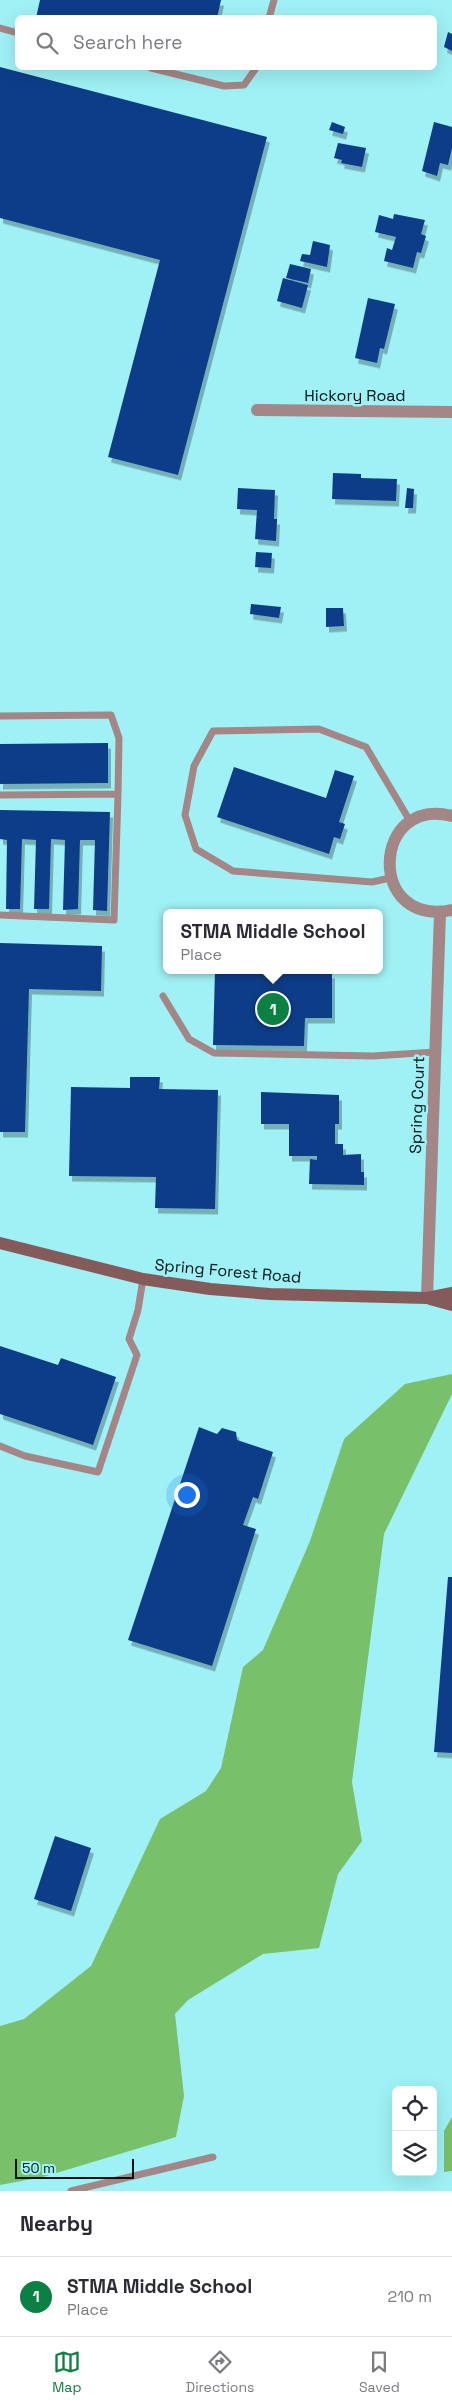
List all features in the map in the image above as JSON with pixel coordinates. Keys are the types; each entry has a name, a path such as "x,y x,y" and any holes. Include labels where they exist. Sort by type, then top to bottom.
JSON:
{"main road":[{"name":"Spring Forest Road","path":"0,1243 143,1279 210,1289 270,1294 427,1298 452,1294"},
{"name":"Spring Forest Road","path":"427,1298 452,1306"}],"street":[{"name":"Hickory Road","path":"257,410 452,412"},
{"path":"390,878 388,862 391,846 399,832 410,821 426,815 442,813 452,816"},
{"name":"Spring Court","path":"390,878 398,892 409,904 424,910 446,911 435,1052 427,1298"}],"lane":[{"path":"270,15 274,0"},
{"path":"0,28 15,32"},
{"path":"159,70 224,86 244,85 255,70"},
{"path":"0,716 111,715 118,738 114,920 0,915"},
{"path":"390,878 372,882 233,870 196,849 185,815 194,766 212,731 320,729 366,747 410,821"},
{"path":"0,795 118,794"},
{"path":"163,996 190,1039 214,1053 372,1056 435,1052"},
{"path":"0,1446 25,1456 98,1472 137,1355 129,1339 138,1310 143,1279"},
{"path":"71,2191 213,2157"}],"green space":[{"path":"452,1374 452,1394 384,1534 352,1782 362,1841 338,1874 319,1948 263,1954 188,2000 175,2014 184,2096 176,2137 43,2177 0,2185 0,2026 24,2019 91,1966 160,1819 206,1791 221,1768 243,1667 263,1650 310,1541 344,1439 405,1384"},
{"path":"452,2117 452,2171 444,2172 444,2131"}],"building":[{"path":"40,0 221,0 218,15 37,15"},
{"path":"448,32 452,34 452,51 444,47"},
{"path":"0,67 267,137 178,475 108,457 160,260 0,218"},
{"path":"332,122 345,127 343,134 329,130"},
{"path":"434,122 452,127 452,148 448,165 440,163 437,176 422,171"},
{"path":"338,143 366,148 362,167 341,163 342,160 334,158"},
{"path":"394,214 425,220 421,234 426,236 421,253 417,252 413,268 384,261 387,248 392,250 396,237 375,232 379,215 393,219"},
{"path":"313,241 330,245 327,267 300,261 302,254 310,255"},
{"path":"290,264 311,269 308,283 286,278"},
{"path":"283,278 308,285 302,308 277,301"},
{"path":"368,298 395,304 384,349 380,348 377,363 355,358"},
{"path":"333,473 361,474 361,478 397,479 396,501 332,499"},
{"path":"238,488 275,490 274,519 277,519 276,541 255,539 257,510 237,509"},
{"path":"407,488 414,489 413,508 405,508"},
{"path":"256,552 272,553 271,568 255,567"},
{"path":"251,604 281,607 279,618 250,614"},
{"path":"326,608 343,608 344,626 326,627"},
{"path":"108,743 108,783 0,784 0,744"},
{"path":"234,767 326,798 335,770 354,776 339,822 345,824 340,839 334,837 329,854 217,817"},
{"path":"0,810 110,812 107,911 93,910 95,840 80,840 78,909 63,910 65,840 51,839 49,909 34,909 36,840 22,839 20,909 6,909 7,840 0,839"},
{"path":"0,943 102,946 101,991 29,989 25,1132 0,1132"},
{"path":"215,974 332,974 332,1018 305,1018 304,1046 213,1045"},
{"path":"130,1077 160,1077 159,1089 218,1090 215,1209 155,1208 156,1177 69,1176 71,1087 130,1088"},
{"path":"261,1092 339,1095 339,1124 335,1124 335,1144 343,1144 343,1155 361,1154 361,1172 364,1172 364,1185 309,1184 310,1159 317,1160 317,1156 289,1156 289,1124 261,1124"},
{"path":"0,1346 58,1365 61,1358 116,1377 93,1445 0,1414"},
{"path":"199,1427 217,1434 222,1428 236,1432 237,1440 273,1452 258,1499 253,1497 243,1525 256,1529 212,1666 128,1640"},
{"path":"448,1577 452,1577 452,1753 434,1752"},
{"path":"55,1836 91,1848 71,1911 34,1899"}],"place":[{"name":"STMA Middle School","path":"273,1009"}]}
